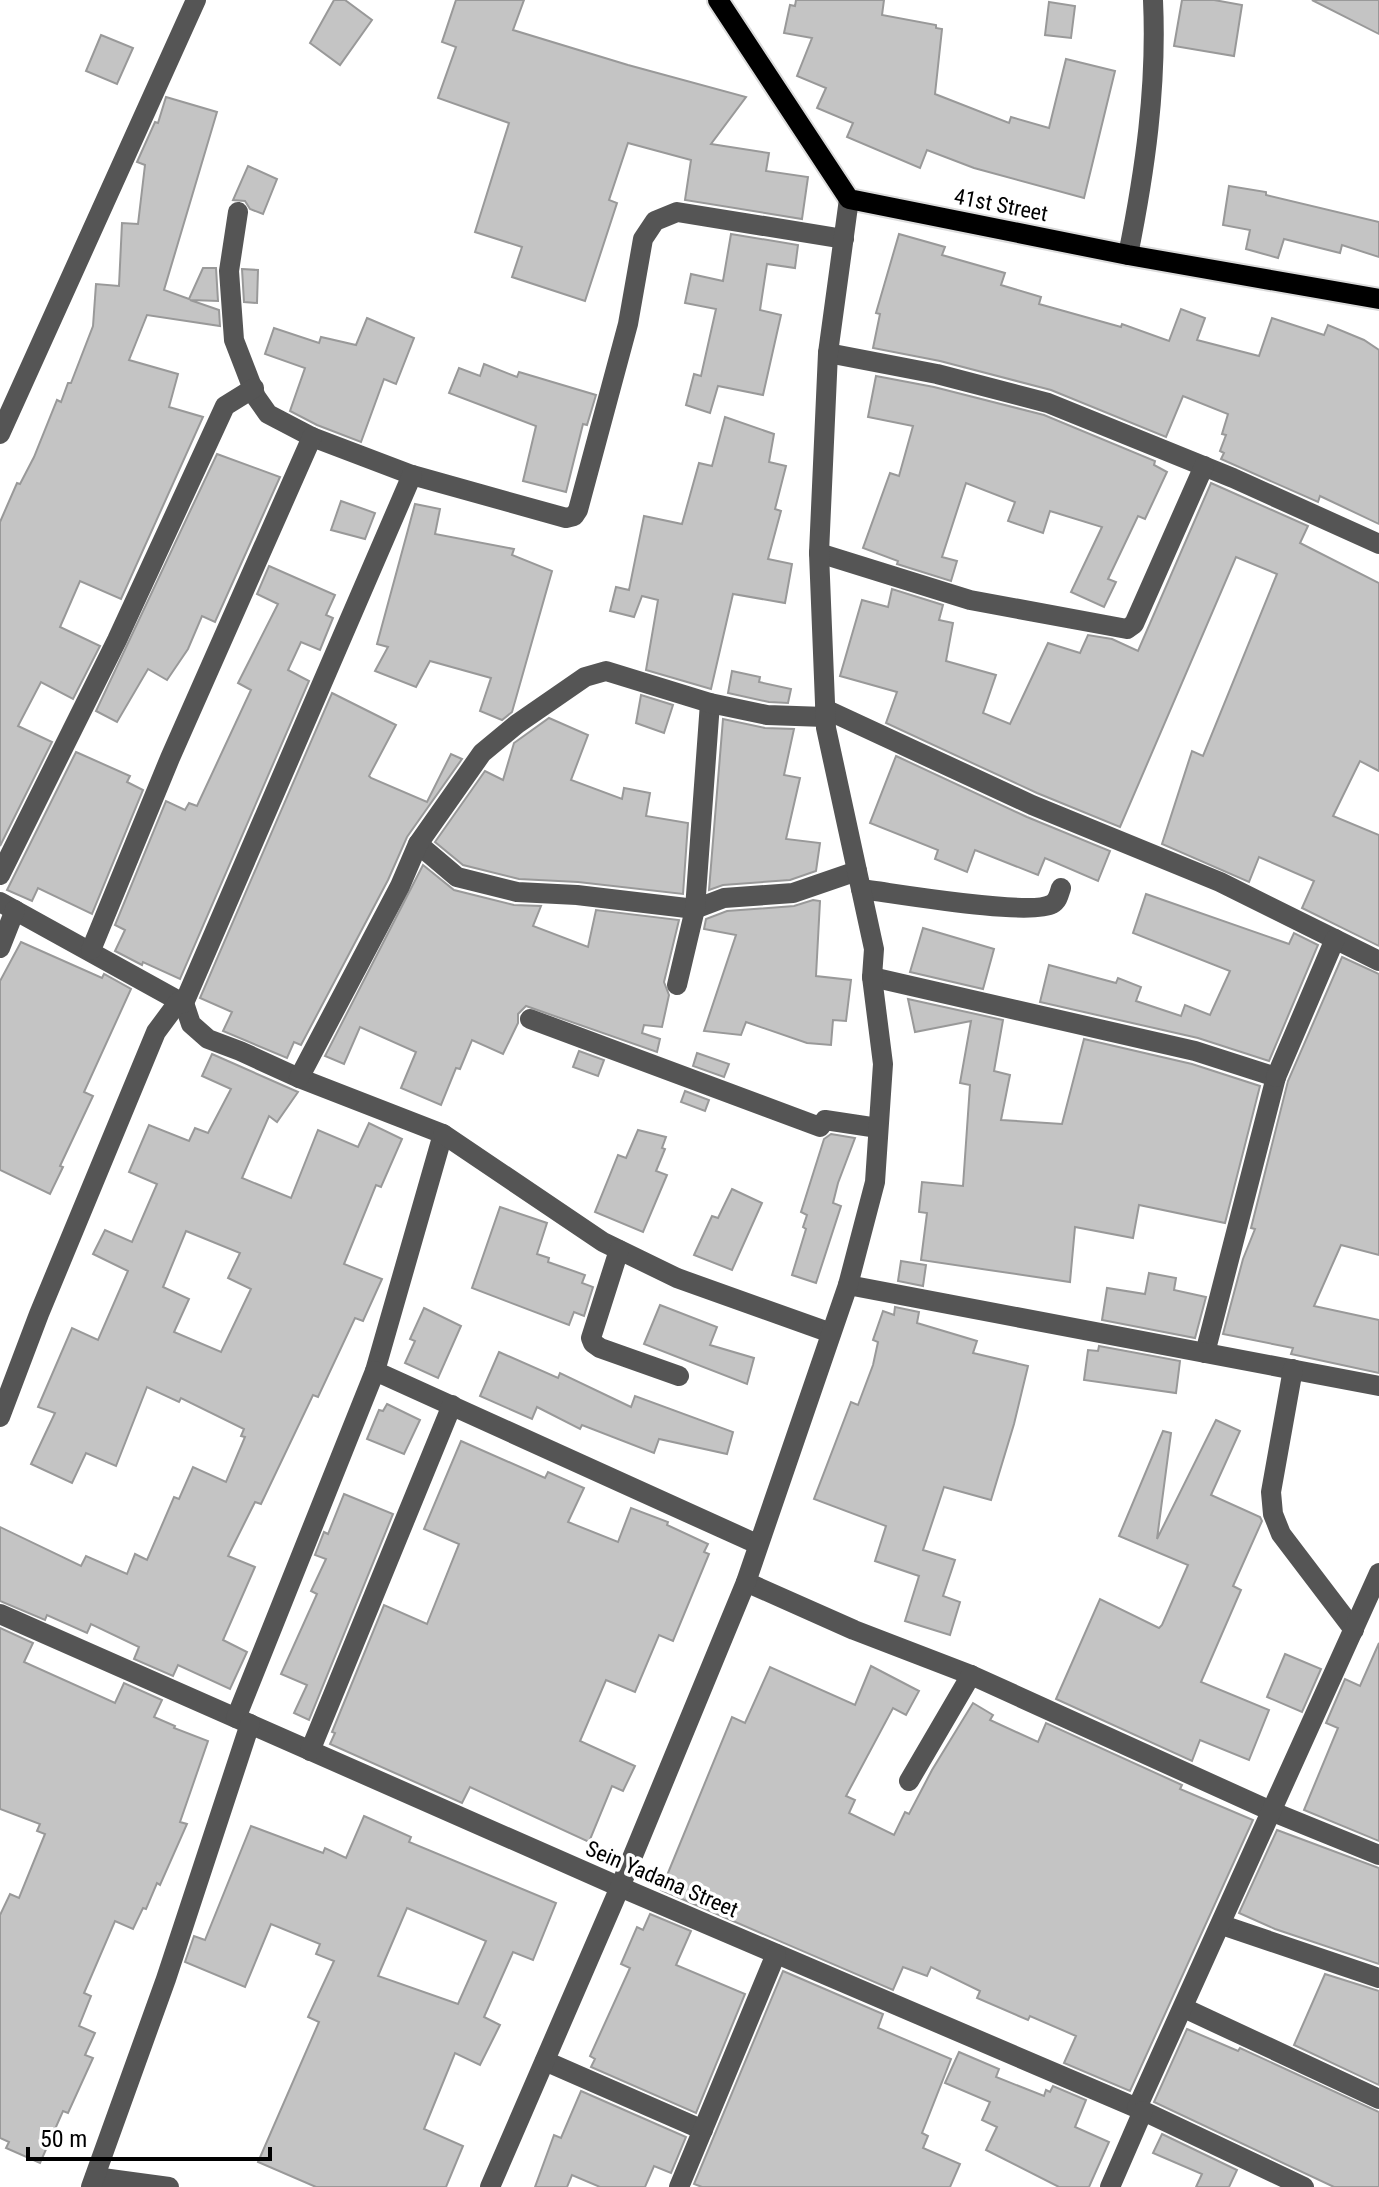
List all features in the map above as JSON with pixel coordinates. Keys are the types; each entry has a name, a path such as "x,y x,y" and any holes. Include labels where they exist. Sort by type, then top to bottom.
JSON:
{"main road":[{"path":"725,3 849,199"},
{"name":"41st Street","path":"849,199 1128,255 1379,299"}],"street":[{"path":"0,434 196,0"},
{"path":"1128,255 1146,165 1152,85 1153,0"},
{"path":"490,2187 620,1887 746,1582 848,1285 875,1182 883,1064 872,977 874,949 825,713 819,553 828,353 849,199"},
{"path":"238,212 229,271 234,340 256,397 268,414 312,437 412,475 566,518 574,516 628,324 643,239 655,221 677,212 844,239"},
{"path":"828,353 937,374 1048,403 1204,466 1379,544"},
{"path":"0,875 117,640 225,406 254,388"},
{"path":"91,950 170,758 312,437"},
{"path":"819,553 970,600 1127,629 1134,624 1204,466"},
{"path":"0,1417 39,1314 156,1032 181,1002 412,475"},
{"path":"299,1078 393,900 418,844 482,753 517,724 585,677 606,671 710,703 767,715 825,713 1032,805 1220,882 1379,961"},
{"path":"677,985 695,909 710,703"},
{"path":"418,844 457,877 517,892 577,895 695,909 724,898 793,893 859,880 1017,908 1051,905 1061,888"},
{"path":"0,948 8,906 181,1002 191,1024 208,1039 443,1134 603,1242 677,1278 831,1333"},
{"path":"1205,1353 1276,1077 1335,939"},
{"path":"872,977 1195,1051 1276,1077"},
{"path":"530,1019 820,1127 825,1120 878,1128"},
{"path":"169,2187 93,2182 166,1979 243,1721 375,1371 443,1134"},
{"path":"619,1250 591,1338 593,1343 679,1376"},
{"path":"848,1285 1379,1386"},
{"path":"1293,1369 1271,1492 1273,1514 1281,1534 1354,1630"},
{"path":"375,1371 757,1544"},
{"path":"310,1751 452,1405"},
{"path":"1110,2187 1184,2008 1379,1573"},
{"path":"746,1582 854,1630 971,1675 1273,1812 1379,1855"},
{"name":"Sein Yadana Street","path":"0,1614 620,1887 1140,2110 1304,2187"},
{"path":"909,1781 971,1675"},
{"path":"1222,1925 1379,1978"},
{"path":"679,2187 776,1954"},
{"path":"1184,2008 1379,2099"},
{"path":"545,2061 703,2130"}],"building":[{"path":"334,0 345,0 372,20 340,65 310,43"},
{"path":"456,0 524,0 513,30 746,97 711,144 769,153 766,171 808,177 802,219 685,200 691,160 628,143 609,200 617,203 585,301 512,277 522,247 475,232 509,123 438,98 456,47 442,42"},
{"path":"796,0 884,0 882,15 936,25 936,28 942,29 935,94 1009,123 1011,117 1049,128 1066,59 1115,71 1084,198 974,168 927,150 920,168 847,137 853,123 817,108 826,88 797,76 812,38 784,33 790,5 795,6"},
{"path":"1182,0 1214,0 1242,5 1234,56 1174,46"},
{"path":"1312,0 1379,0 1379,34"},
{"path":"1049,2 1075,6 1071,38 1045,35"},
{"path":"101,35 133,48 117,84 86,71"},
{"path":"166,97 217,112 164,290 189,299 203,268 216,268 218,301 190,300 219,310 220,326 147,315 129,360 178,374 169,407 203,417 121,599 80,581 60,627 100,646 73,699 41,682 18,726 52,742 0,846 0,522 17,483 20,484 34,457 57,400 61,402 68,383 71,383 93,326 96,284 119,286 122,223 138,224 145,165 137,162 155,122 158,123"},
{"path":"248,166 277,179 263,214 250,209 245,201 233,200"},
{"path":"1229,186 1266,192 1266,195 1379,222 1379,257 1342,245 1340,253 1284,239 1278,258 1246,249 1250,230 1223,225"},
{"path":"731,234 798,245 795,268 767,264 760,310 781,315 763,395 718,386 710,413 686,405 694,374 701,376 716,309 685,303 691,274 723,281"},
{"path":"899,234 945,247 942,255 1005,273 1001,285 1041,297 1039,304 1121,327 1122,324 1169,341 1181,309 1205,318 1197,340 1259,356 1272,318 1324,335 1328,325 1364,340 1379,350 1379,524 1320,496 1318,502 1221,459 1224,453 1220,451 1226,435 1222,434 1228,414 1183,396 1166,437 1051,390 940,361 873,348 880,314 876,313"},
{"path":"242,269 258,270 257,303 244,302"},
{"path":"367,318 414,338 396,384 384,379 361,442 290,411 305,368 265,354 274,328 319,343 321,337 356,345"},
{"path":"484,364 517,377 519,372 596,395 587,425 583,424 566,492 523,481 536,426 449,393 459,368 480,376"},
{"path":"876,376 934,387 1044,415 1155,461 1154,465 1167,472 1145,519 1138,516 1108,579 1116,582 1104,607 1071,592 1102,527 1050,511 1043,533 1008,521 1015,502 966,483 942,557 957,561 951,581 897,564 898,561 863,548 890,473 899,476 913,426 868,417"},
{"path":"725,417 774,434 769,462 786,466 775,509 781,511 768,559 792,564 785,603 733,594 711,689 646,670 658,600 642,596 634,617 610,611 616,587 629,590 644,516 682,524 699,463 712,466"},
{"path":"217,454 280,477 215,622 202,616 188,649 167,680 148,669 117,722 96,711"},
{"path":"1211,483 1308,526 1300,543 1379,583 1379,771 1360,761 1333,816 1379,835 1379,946 1302,908 1314,881 1259,857 1249,882 1162,844 1192,751 1203,756 1277,574 1236,557 1120,827 1037,793 886,723 897,692 840,676 862,600 888,607 892,589 943,605 939,620 953,623 946,661 996,675 983,713 1010,724 1048,643 1080,653 1088,635 1112,639 1138,651"},
{"path":"341,501 375,513 365,539 331,530"},
{"path":"415,504 440,509 435,534 514,549 512,555 552,571 512,712 502,720 480,711 491,678 430,661 416,687 375,671 388,647 377,644"},
{"path":"269,566 335,595 326,615 333,618 320,650 301,642 288,670 309,681 180,979 115,951 125,930 115,925 166,801 185,810 189,803 197,806 251,690 238,683 278,604 257,594"},
{"path":"732,671 760,677 759,682 791,689 788,703 728,693"},
{"path":"332,693 396,725 369,776 371,778 427,802 451,754 462,759 407,837 388,880 301,1045 294,1042 287,1058 223,1031 232,1012 200,998"},
{"path":"641,695 673,705 664,733 636,723"},
{"path":"549,718 588,735 571,780 622,799 624,788 650,793 646,816 688,823 683,894 519,879 463,865 435,842 485,771 503,780 514,743"},
{"path":"723,719 765,728 794,729 784,775 800,778 786,839 820,843 816,871 790,880 723,885 709,890"},
{"path":"76,752 130,776 127,782 143,790 92,914 38,888 32,901 7,890"},
{"path":"896,756 1027,817 1110,851 1098,881 1045,858 1038,875 975,850 967,872 935,859 938,850 870,823"},
{"path":"423,865 454,890 514,905 541,906 533,926 588,947 596,910 679,920 664,982 669,995 662,1027 644,1025 642,1033 660,1039 657,1052 526,1006 518,1014 518,1023 503,1054 472,1040 441,1105 401,1088 416,1052 360,1027 344,1064 325,1056"},
{"path":"1146,894 1289,944 1294,933 1318,945 1269,1061 1198,1038 1040,1002 1049,965 1116,983 1118,978 1141,987 1136,1001 1181,1016 1185,1005 1210,1015 1230,971 1133,933"},
{"path":"820,901 816,976 851,980 846,1021 833,1020 831,1045 807,1043 746,1022 741,1035 704,1031 736,935 704,929 706,919 727,911 794,906"},
{"path":"923,928 994,949 983,989 910,972"},
{"path":"21,942 102,978 104,974 131,989 84,1092 93,1096 50,1194 0,1170 0,981"},
{"path":"1342,957 1379,974 1379,1255 1341,1245 1314,1306 1379,1320 1379,1373 1291,1354 1293,1348 1223,1334 1243,1259 1255,1229 1251,1228 1288,1081"},
{"path":"908,999 1003,1020 994,1071 1010,1075 1001,1120 1062,1124 1084,1039 1192,1064 1260,1086 1225,1223 1139,1205 1133,1238 1075,1227 1070,1282 921,1260 927,1213 919,1212 922,1182 963,1186 970,1085 960,1083 971,1021 915,1032"},
{"path":"579,1051 604,1060 598,1076 573,1067"},
{"path":"697,1053 729,1064 724,1077 693,1066"},
{"path":"212,1054 298,1092 277,1122 269,1116 242,1178 291,1198 318,1130 358,1147 369,1123 402,1139 381,1187 376,1185 344,1264 382,1279 363,1321 355,1318 318,1397 313,1395 261,1504 255,1502 228,1556 255,1567 223,1640 247,1652 230,1689 178,1665 173,1676 134,1659 139,1647 91,1624 87,1633 47,1615 45,1620 0,1601 0,1527 81,1566 86,1556 127,1574 135,1554 147,1560 174,1497 179,1499 193,1467 226,1482 245,1437 241,1436 244,1429 181,1398 179,1402 147,1387 116,1466 86,1453 72,1483 31,1464 55,1413 38,1407 72,1328 98,1340 128,1271 93,1254 105,1230 132,1242 157,1184 129,1172 149,1125 189,1141 195,1128 208,1133 231,1089 202,1076","holes":["186,1231 240,1253 228,1278 251,1289 221,1352 174,1332 189,1299 163,1287"]},
{"path":"685,1091 709,1100 705,1111 681,1102"},
{"path":"638,1130 666,1137 662,1148 665,1149 656,1171 667,1175 643,1232 595,1212 618,1155 626,1158"},
{"path":"831,1134 855,1138 838,1183 833,1203 841,1206 816,1283 792,1275 806,1229 803,1227 807,1215 801,1212 824,1139"},
{"path":"732,1189 762,1203 732,1270 694,1255 712,1216 718,1218"},
{"path":"500,1207 547,1223 537,1254 549,1258 548,1262 585,1275 582,1283 593,1287 584,1316 574,1312 569,1325 472,1288"},
{"path":"901,1261 926,1265 923,1286 898,1281"},
{"path":"1149,1273 1176,1278 1174,1290 1206,1297 1195,1338 1102,1320 1107,1288 1145,1294"},
{"path":"660,1305 717,1327 710,1345 754,1358 747,1384 644,1344"},
{"path":"895,1307 919,1312 917,1323 977,1341 973,1353 1028,1366 991,1500 944,1487 923,1550 955,1560 943,1596 960,1602 950,1635 905,1621 919,1576 875,1561 886,1526 814,1499 851,1402 858,1405 873,1365 878,1342 873,1340 883,1311 894,1315"},
{"path":"424,1308 461,1326 438,1378 405,1363 415,1341 410,1339"},
{"path":"1099,1346 1180,1361 1176,1393 1084,1380 1088,1350 1098,1351"},
{"path":"499,1352 558,1378 560,1373 631,1407 635,1396 733,1432 727,1454 659,1439 654,1453 582,1425 580,1429 537,1407 532,1419 480,1396"},
{"path":"387,1404 420,1420 404,1454 367,1439 379,1410 383,1411"},
{"path":"1216,1420 1240,1431 1211,1495 1260,1517 1262,1521 1233,1586 1241,1590 1201,1682 1269,1710 1249,1760 1200,1740 1192,1761 1056,1699 1100,1599 1159,1628 1162,1625 1188,1565 1119,1536 1163,1431 1171,1433 1157,1539"},
{"path":"461,1441 545,1478 548,1472 584,1488 568,1522 618,1542 631,1508 668,1522 667,1525 708,1544 704,1552 709,1554 673,1641 659,1635 635,1692 606,1680 580,1741 635,1766 623,1791 612,1786 589,1842 470,1787 462,1803 330,1744 335,1733 332,1732 384,1605 427,1624 459,1544 424,1529"},
{"path":"344,1494 393,1514 309,1720 294,1713 307,1685 281,1674 317,1594 311,1591 326,1559 315,1555 324,1532 328,1534"},
{"path":"0,1628 33,1643 24,1662 115,1703 124,1683 162,1700 154,1717 208,1741 180,1822 187,1824 160,1885 157,1883 133,1929 115,1921 84,1993 91,1996 79,2026 95,2033 85,2055 93,2058 68,2113 63,2111 40,2163 6,2148 9,2142 0,2138 0,1915 10,1894 19,1898 45,1834 37,1831 40,1824 0,1809"},
{"path":"1379,1643 1379,1841 1304,1810 1338,1728 1326,1723 1345,1679 1360,1686"},
{"path":"1285,1654 1321,1669 1302,1712 1267,1697"},
{"path":"871,1666 919,1691 906,1715 893,1708 846,1796 855,1800 849,1813 894,1835 973,1703 993,1715 990,1720 1038,1742 1046,1723 1182,1785 1180,1789 1253,1820 1130,2091 1064,2063 1076,2036 977,1998 980,1991 931,1967 927,1976 903,1967 893,1990 661,1890 732,1717 745,1723 770,1667 855,1705"},
{"path":"364,1816 411,1837 409,1842 556,1903 533,1960 513,1952 484,2017 500,2025 480,2065 455,2053 424,2129 463,2146 446,2187 316,2187 258,2162 319,2022 308,2017 334,1961 316,1954 320,1944 271,1924 245,1987 185,1962 194,1936 205,1940 251,1826 323,1853 325,1848 346,1858","holes":["407,1908 486,1941 458,2004 378,1976"]},
{"path":"1277,1830 1379,1868 1379,1964 1275,1929 1239,1913"},
{"path":"650,1914 691,1931 676,1965 745,1994 696,2113 591,2067 595,2059 590,2056 630,1968 621,1964 637,1927 643,1930"},
{"path":"783,1971 883,2014 878,2028 951,2059 922,2133 928,2136 923,2148 960,2164 950,2187 702,2187 694,2184"},
{"path":"1325,1974 1379,1991 1379,2085 1294,2045"},
{"path":"1187,2029 1238,2051 1240,2048 1379,2112 1379,2187 1334,2187 1154,2102"},
{"path":"959,2052 999,2069 996,2077 1044,2096 1046,2090 1050,2092 1053,2086 1086,2100 1075,2127 1109,2142 1089,2187 1059,2187 986,2150 997,2127 982,2120 990,2102 945,2083"},
{"path":"581,2091 686,2137 671,2173 654,2166 645,2187 600,2187 572,2175 567,2187 535,2187 554,2135 561,2138"},
{"path":"1162,2134 1237,2170 1229,2187 1196,2187 1202,2174 1153,2153"}]}
